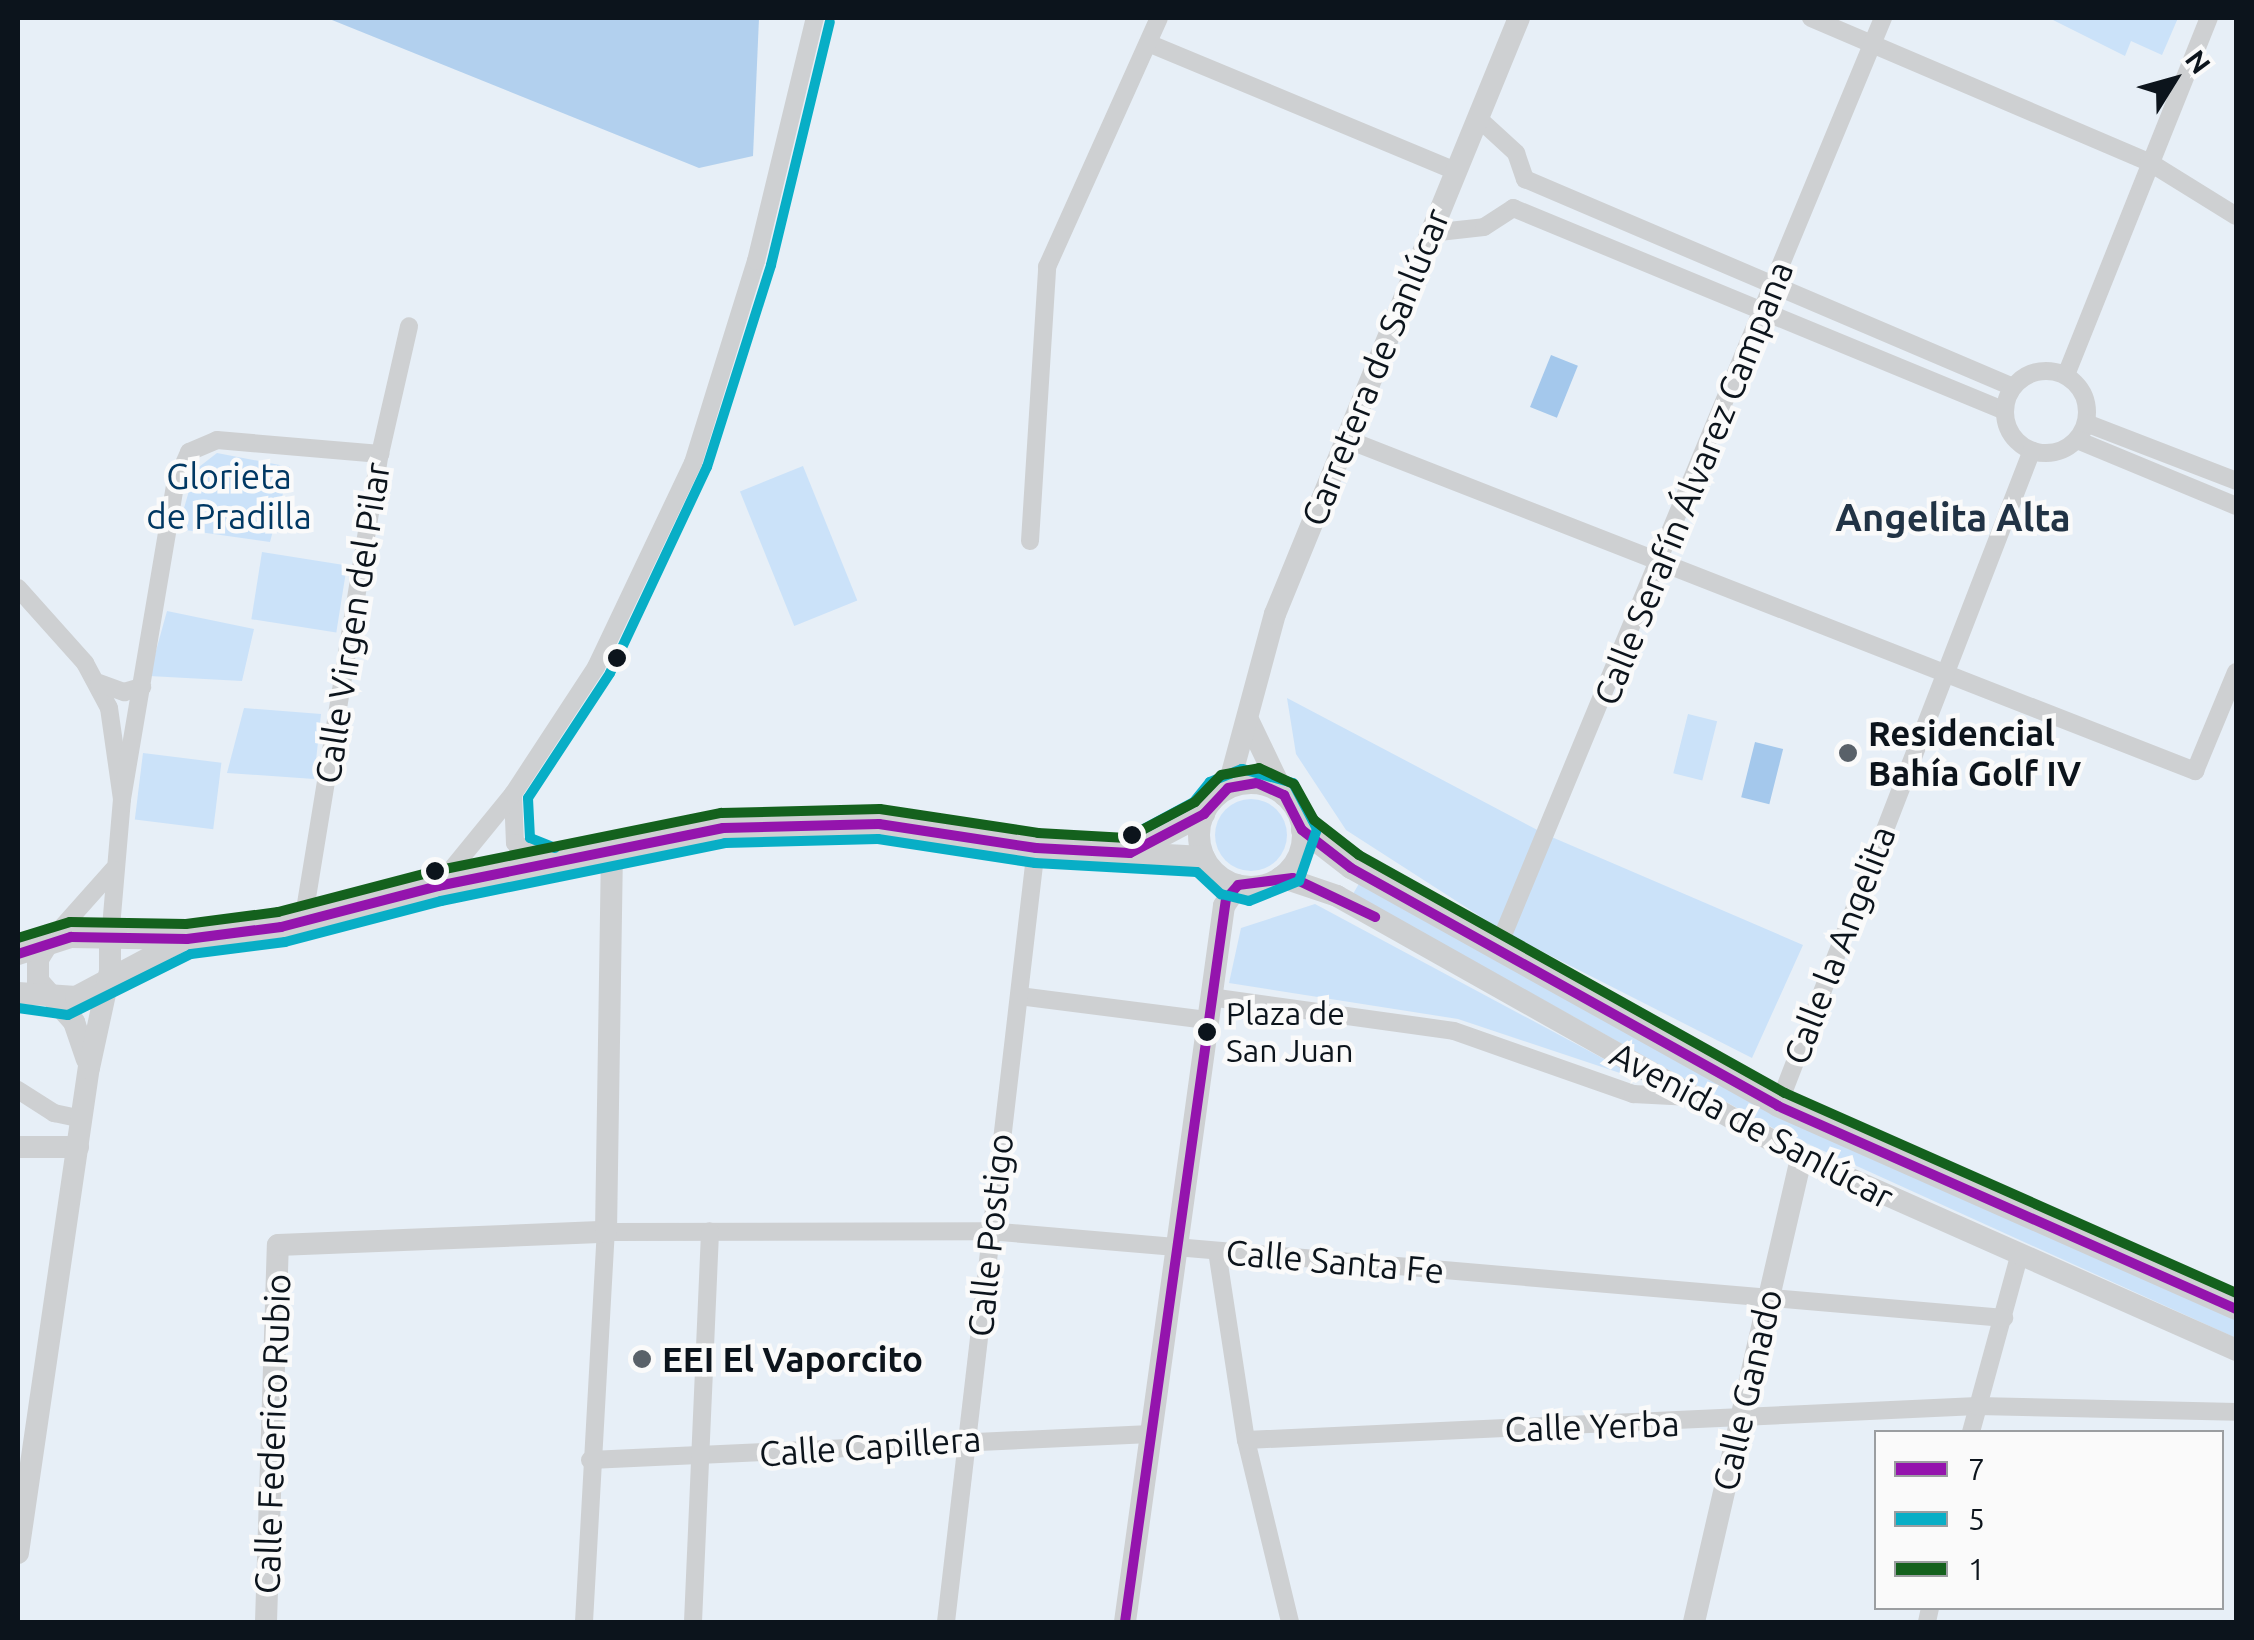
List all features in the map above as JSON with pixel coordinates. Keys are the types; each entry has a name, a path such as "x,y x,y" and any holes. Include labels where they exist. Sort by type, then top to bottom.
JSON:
{"main road":[{"name":"Carretera de Sanlúcar","path":"1228,788 1249,722 1275,614 1519,18"},
{"path":"1125,1622 1180,1252 1208,1008 1224,906 1238,885 1281,877 1300,853 1302,830 1249,722"},
{"path":"1130,853 1204,814 1228,788 1257,783 1284,794"},
{"path":"1204,814 1204,857"},
{"path":"18,954 48,943 110,938 187,939 303,922 438,886 612,849 724,828 812,822 879,824 1036,848 1204,857 1238,885"},
{"name":"Avenida de Sanlúcar","path":"1302,830 1351,868 1778,1106 2236,1309"},
{"path":"606,1232 612,849"},
{"name":"Avenida de Sanlúcar","path":"1281,877 1327,890 1801,1158 2236,1350"},
{"path":"18,1552 90,1068 108,982 110,938"},
{"path":"18,993 48,999 76,997 187,939"},
{"path":"48,943 36,968 48,999 74,1022 90,1068"},
{"path":"18,1147 78,1147"},
{"name":"Calle Ganado","path":"1694,1622 1801,1158"},
{"name":"Calle Federico Rubio","path":"266,1622 278,1245 606,1232"}],"street":[{"path":"438,886 513,794 596,667 693,462 756,261 815,18"},
{"path":"1030,541 1048,267 1159,18"},
{"path":"1811,18 2149,162 2236,216"},
{"name":"Calle Serafín Álvarez Campana","path":"1498,947 1660,565 1883,18"},
{"path":"2066,375 2209,18"},
{"path":"1148,43 1456,171"},
{"path":"1430,233 1484,228 1513,208 1525,180 1516,154 1478,118"},
{"path":"1525,180 1776,283 2013,387"},
{"path":"1513,208 1766,308 2005,411"},
{"name":"Calle Virgen del Pilar","path":"303,922 380,454 409,326"},
{"path":"2048,370 2066,375 2086,399 2086,423 2077,440 2062,450 2032,450 2009,429 2005,411 2013,387 2048,370"},
{"path":"2086,423 2236,482"},
{"path":"1346,439 2195,771 2236,672"},
{"path":"110,938 122,800 175,484 189,452 218,440 380,454"},
{"path":"2077,440 2236,506"},
{"name":"Calle la Angelita","path":"1778,1106 2032,450"},
{"path":"18,588 99,683 115,730 122,800"},
{"path":"99,683 124,692 142,686"},
{"path":"513,794 512,833 522,853 550,862"},
{"path":"481,833 512,833"},
{"name":"Calle Postigo","path":"946,1622 970,1438 988,1231 1036,848"},
{"path":"48,943 92,900 116,865"},
{"path":"1018,996 1208,1008 1454,1031 1633,1094 1692,1097"},
{"path":"18,1090 54,1113 82,1119"},
{"path":"693,1622 710,1231"},
{"name":"Calle Santa Fe","path":"606,1232 988,1231 1180,1252 1768,1295 2004,1318"},
{"path":"584,1622 590,1460 606,1232"},
{"path":"1217,1252 1246,1440 1290,1622"},
{"path":"1971,1430 2019,1256"},
{"name":"Calle Yerba","path":"1246,1440 1977,1406 2236,1412"},
{"name":"Calle Capillera","path":"590,1460 698,1457 970,1438 1150,1434"}],"green space":[{"path":"2049,18 2178,18 2162,55 2131,41 2125,56"},
{"name":"Glorieta de Pradilla","path":"217,453 290,467 270,542 178,529 195,470"},
{"path":"803,466 857,600 794,626 740,491"},
{"path":"262,552 347,565 336,633 251,619"},
{"path":"167,611 254,629 242,681 149,676"},
{"path":"1287,698 1547,835 1803,945 1752,1058 1506,933 1346,830 1296,754"},
{"path":"244,708 321,714 314,779 227,773"},
{"path":"1688,714 1717,721 1702,780 1673,773"},
{"path":"143,753 221,763 213,829 135,820"},
{"path":"1251,799 1265,801 1277,809 1285,821 1285,849 1277,861 1265,869 1251,871 1237,869 1225,861 1217,849 1215,835 1217,821 1225,809 1237,801"},
{"path":"1361,880 1749,1100 2236,1318 2236,1338 1773,1128 1353,894"},
{"path":"1315,904 1647,1082 1458,1019 1229,983 1241,928"}],"shaded area":[{"path":"327,18 759,18 753,156 699,168"},
{"path":"1551,355 1578,366 1557,418 1530,407"},
{"path":"1755,742 1783,749 1769,804 1741,797"}],"transit line":[{"name":"5","path":"555,848 530,838 528,798 610,673 707,467 771,265 830,22"},
{"name":"1","path":"18,938 70,922 186,924 278,912 435,871 721,813 880,809 1038,833 1127,838 1195,802 1221,775 1259,768 1294,784 1314,820 1359,855 1785,1093 2236,1293"},
{"name":"5","path":"18,1008 68,1015 191,954 285,942 441,901 725,843 878,839 1035,863 1197,872 1221,894 1249,901 1299,881 1317,829 1293,783 1242,769 1210,782 1194,802 1127,838"},
{"name":"7","path":"18,954 71,937 187,939 281,927 438,886 723,828 879,824 1036,848 1130,853 1204,814 1228,788 1257,783 1284,795 1302,830 1351,868 1778,1106 2236,1309"},
{"name":"7","path":"1125,1622 1226,899 1238,885 1293,878 1375,917"}],"place":[{"name":"Residencial Bahía Golf IV","path":"1848,753"},
{"name":"Plaza de San Juan","path":"1207,1032"},
{"name":"EEI El Vaporcito","path":"642,1359"}],"district":[{"name":"Angelita Alta","path":"1953,518"}]}
